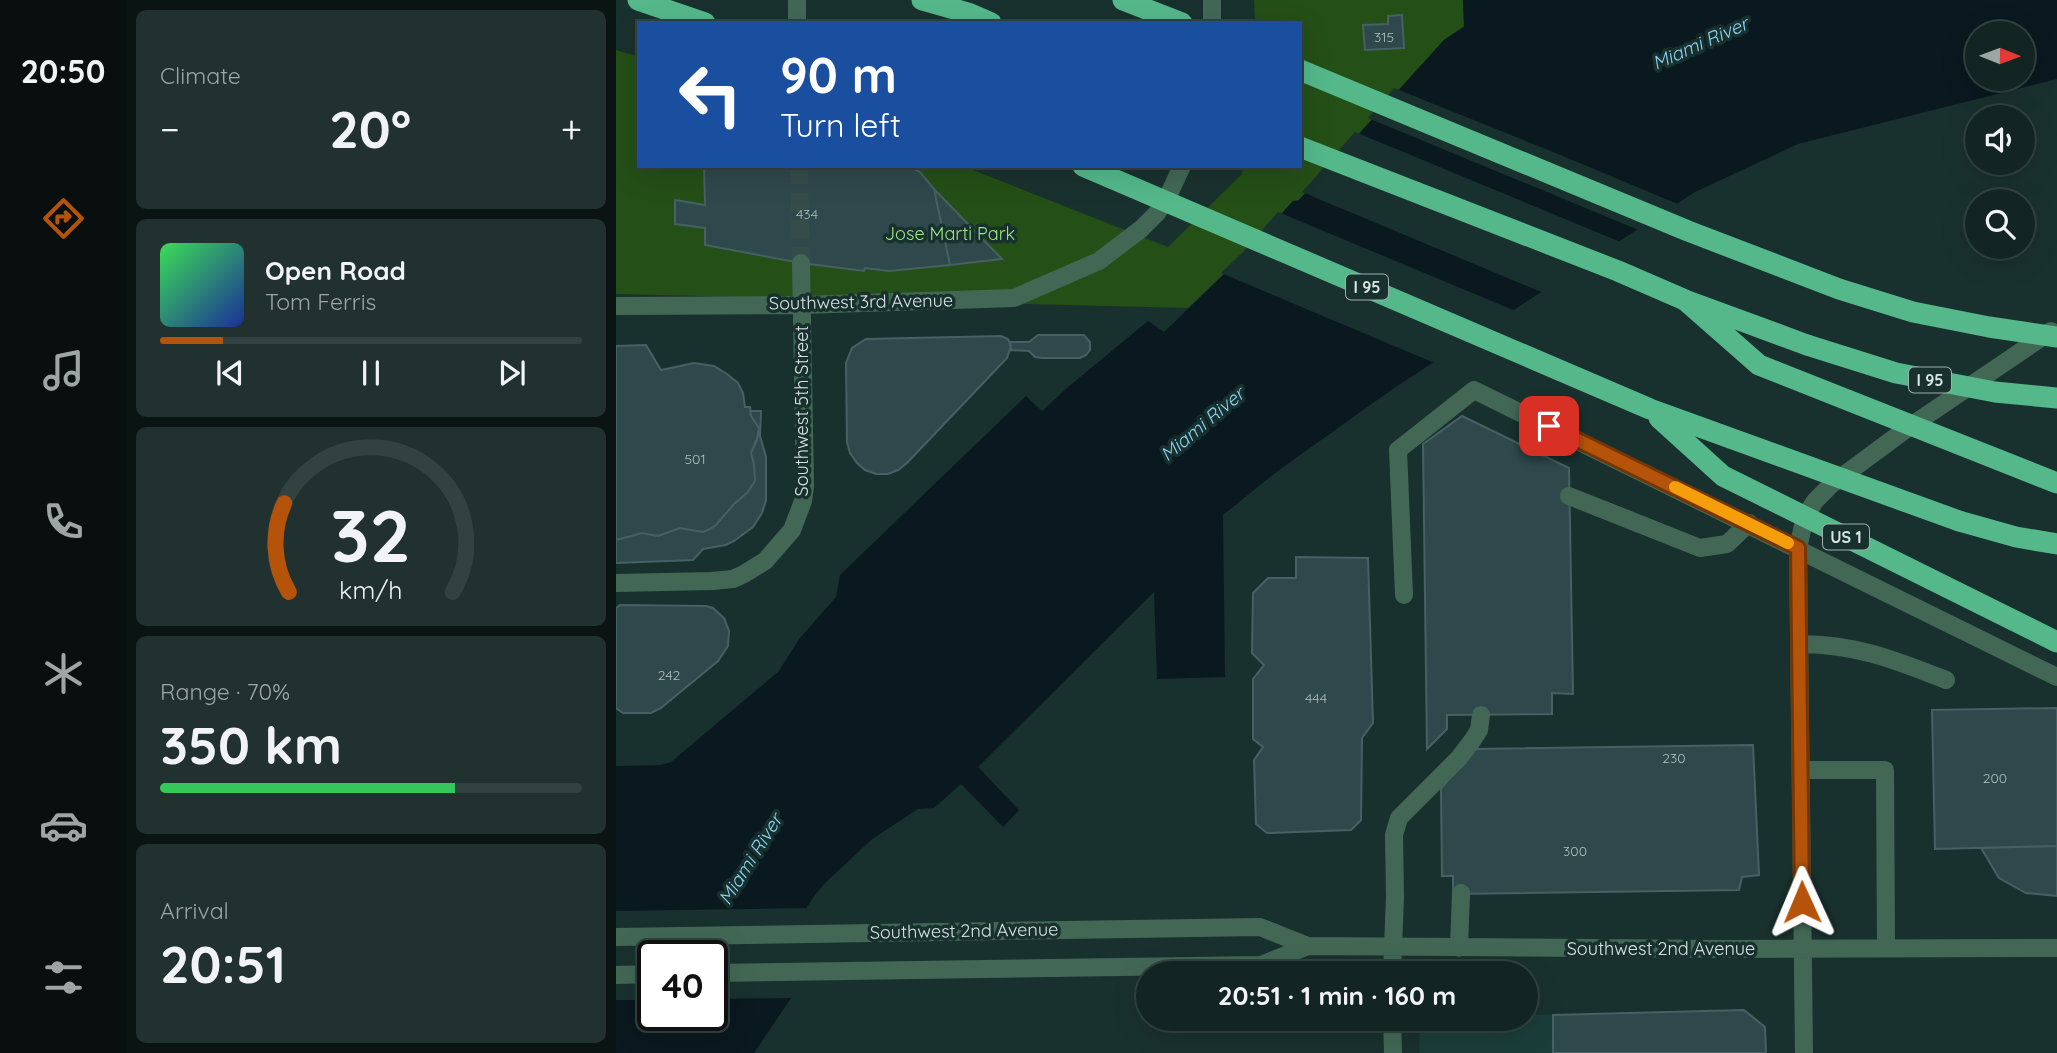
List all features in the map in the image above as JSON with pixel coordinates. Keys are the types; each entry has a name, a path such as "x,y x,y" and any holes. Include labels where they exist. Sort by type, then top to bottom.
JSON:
{"highway":[{"path":"638,0 699,21"},
{"path":"922,0 986,21"},
{"path":"1123,0 1177,21"},
{"path":"1302,71 1688,231 1839,289 1913,312 2057,337"},
{"name":"I 95","path":"1302,148 1618,271 1685,300 1807,345 1896,373 1995,392 2057,398"},
{"name":"I 95","path":"1088,168 1650,409 1959,521 2016,537 2057,544"},
{"path":"1685,300 1759,366 2057,484"},
{"name":"US 1","path":"1650,409 1723,476 2057,642"}],"street":[{"path":"797,0 797,21"},
{"path":"1212,0 1212,21"},
{"name":"Southwest 3rd Avenue","path":"616,306 802,305 1014,298 1099,261 1141,229 1157,213 1181,168"},
{"name":"Southwest 5th Street","path":"616,583 733,579 765,561 792,530 806,486 802,263"},
{"path":"1804,1053 1798,548 1805,517 1815,501 1832,484 1905,430 2057,327"},
{"path":"1404,595 1398,450 1474,390 1749,523 2057,677"},
{"path":"1569,496 1700,548 1727,544 1749,523"},
{"path":"1799,645 1829,644 1885,656 1946,680"},
{"path":"1392,961 1395,825 1459,758 1479,730 1481,715"},
{"path":"1801,770 1885,770 1886,948"},
{"path":"1459,948 1461,893"},
{"name":"Southwest 2nd Avenue","path":"616,937 1260,927 1308,946 2057,948"},
{"name":"Southwest 2nd Avenue","path":"728,973 1261,965 1308,946"},
{"path":"616,975 637,974"},
{"path":"1392,1031 1393,1053"}],"shaded area":[{"path":"1744,1010 1766,1053 1419,1053 1420,1031 1538,1031 1538,1015"}],"green space":[{"name":"Jose Marti Park","path":"1254,0 1463,0 1464,26 1444,40 1298,201 1293,201 1245,254 1188,308 616,294 616,50 637,56 637,168 968,168 1168,247 1242,174 1243,168 1302,168 1302,21 1255,21"}],"water":[{"name":"Miami River","path":"1463,0 2057,0 2057,79 2035,85 2035,21 1965,21 1965,91 2009,91 1798,144 1695,192 1394,388 1275,473 1223,515 1225,677 1157,679 1154,592 978,767 1019,810 1003,827 961,784 934,808 918,809 871,840 825,883 807,907 791,998 754,1053 616,1053 616,766 661,765 671,762 778,672 800,638 836,597 840,575 1026,396 1042,411 1148,321 1164,332 1245,254 1293,201 1299,200 1444,40 1464,27"}],"pier":[{"path":"1394,88 1680,205 1641,231 1368,118"},
{"path":"1355,132 1623,243 1546,294 1302,192"},
{"path":"1278,212 1518,312 1437,364 1221,273"},
{"path":"811,908 795,998 728,999 728,940 637,940 637,1000 616,1000 616,911"}],"building":[{"path":"1402,15 1404,48 1365,50 1363,25 1388,24 1388,16"},
{"path":"704,168 912,168 920,172 934,189 950,265 889,271 865,268 864,271 801,263 705,245 705,228 675,224 675,200 705,205"},
{"path":"934,189 1002,259 950,265"},
{"path":"1038,335 1084,335 1090,342 1090,350 1080,358 1042,358 1035,357 1029,351 1011,350 1010,342 1029,342"},
{"path":"1001,336 1008,339 1011,346 1007,358 907,463 888,474 876,474 857,463 847,442 846,363 852,348 866,339"},
{"path":"646,345 661,370 694,363 714,366 738,383 745,407 750,407 751,416 759,428 751,453 755,481 716,525 703,532 680,528 658,536 642,533 616,540 616,346"},
{"path":"750,411 761,411 760,436 766,457 766,500 753,527 726,545 703,549 693,560 616,563 616,540 642,533 658,536 680,528 703,532 716,525 747,493 755,481 751,453 759,433"},
{"path":"1462,416 1569,468 1573,694 1552,693 1552,714 1447,715 1447,729 1427,749 1423,444"},
{"path":"1296,557 1368,558 1373,723 1362,738 1361,820 1351,830 1267,833 1256,824 1254,760 1263,747 1253,739 1253,679 1264,665 1252,653 1253,593 1268,578 1296,578"},
{"path":"620,605 713,608 724,618 729,631 728,646 718,661 661,708 651,713 623,713 616,708 616,608"},
{"path":"2057,708 2057,846 1935,849 1932,710"},
{"path":"1753,745 1759,875 1742,877 1739,890 1453,894 1453,876 1442,876 1441,789 1473,749"},
{"path":"2057,846 2057,896 2026,893 1999,878 1981,848"},
{"path":"1744,1010 1765,1027 1766,1053 1553,1053 1553,1015"}],"tunnel":[{"path":"799,168 801,263"}],"slow traffic":[{"path":"1675,487 1788,543"}],"route":[{"path":"1549,426 1798,548 1802,902"}]}
